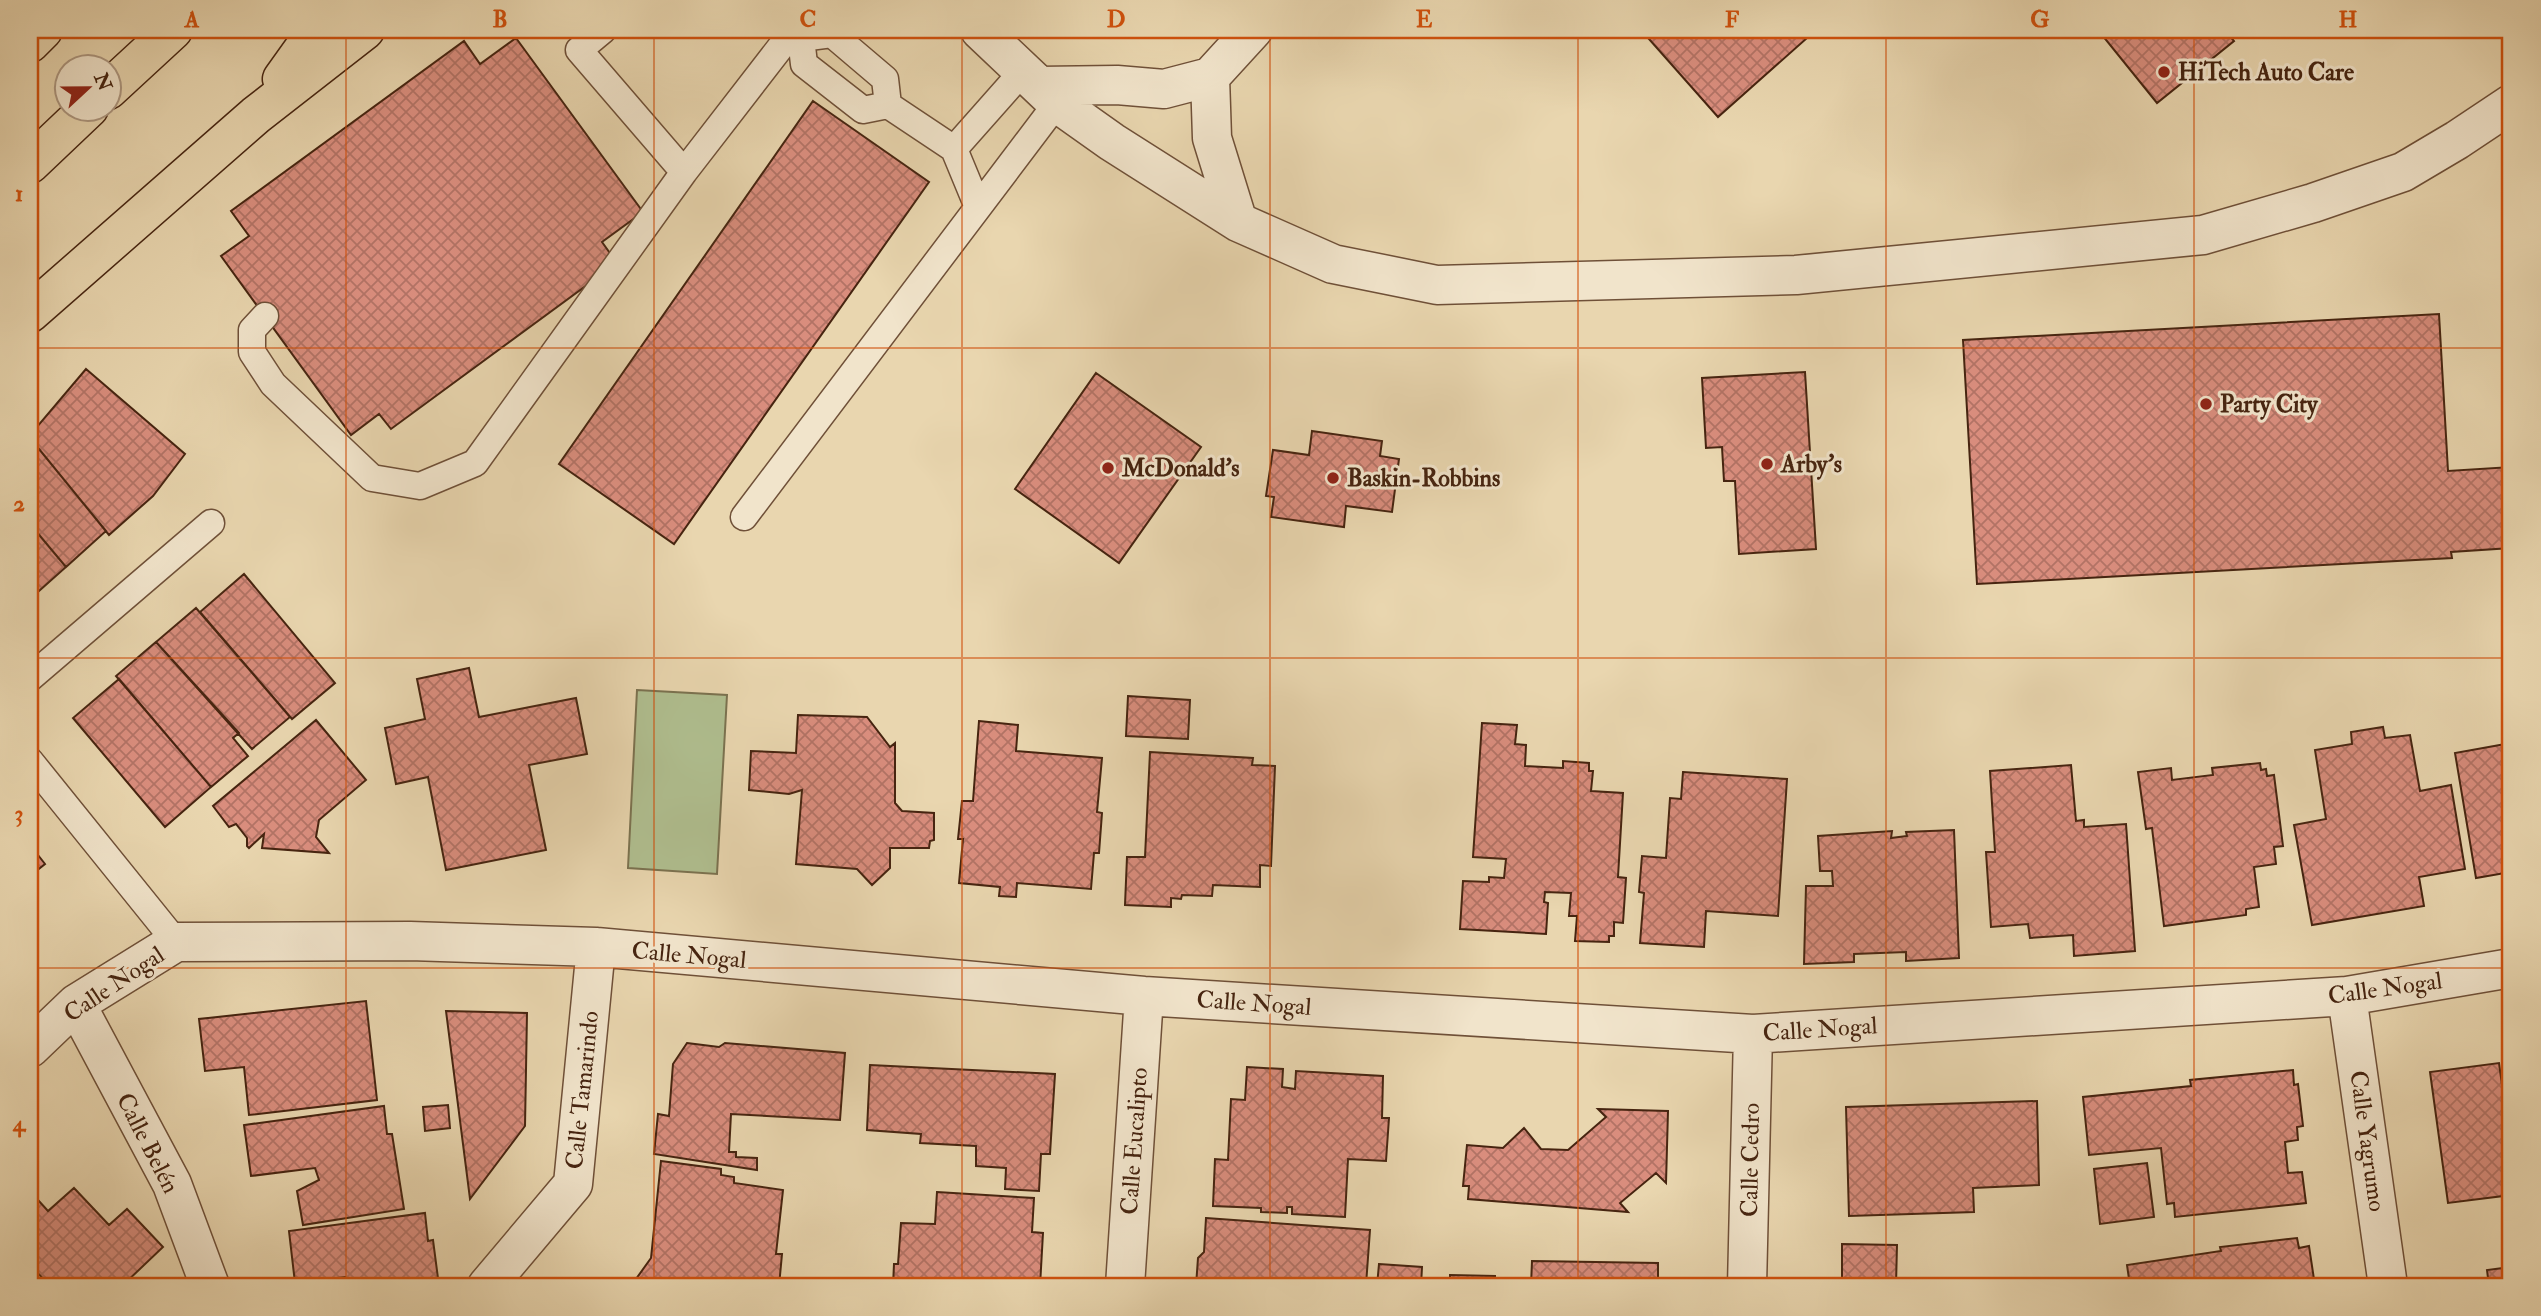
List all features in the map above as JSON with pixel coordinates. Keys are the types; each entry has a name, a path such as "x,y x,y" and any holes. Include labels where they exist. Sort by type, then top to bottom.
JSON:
{"highway":[{"path":"30,43 43,30"},
{"path":"122,77 173,30"},
{"path":"256,115 317,30"},
{"path":"30,313 256,115 365,30"},
{"path":"30,164 74,122"}],"street":[{"path":"980,30 1040,86 1112,142 1238,222 1333,264 1437,285 1796,275 2203,236 2403,172 2458,141 2511,104"},
{"path":"1040,86 1117,85 1164,89 1210,77 1253,30"},
{"path":"1210,77 1212,138 1238,222"},
{"name":"Calle Nogal","path":"30,1048 76,1004 176,942 410,941 596,947 1144,996 1753,1034 2347,996 2511,968"},
{"name":"Calle Tamarindo","path":"487,1286 573,1184 596,947"},
{"name":"Calle Eucalipto","path":"1125,1286 1144,996"},
{"name":"Calle Yagrumo","path":"2347,996 2388,1286"},
{"name":"Calle Belén","path":"76,1004 172,1184 210,1286"},
{"name":"Calle Cedro","path":"1747,1286 1753,1034"}],"lane":[{"path":"603,30 579,50 684,172"},
{"path":"265,316 252,330 251,352 272,384 372,478 420,486 475,463 684,172 795,33"},
{"path":"795,33 832,34 885,79 888,105"},
{"path":"795,33 804,64 863,110 888,105 954,149 978,207"},
{"path":"954,149 1040,86"},
{"path":"744,517 978,207 1040,86"},
{"path":"30,678 211,523"},
{"path":"30,761 176,942"}],"green space":[{"path":"637,690 727,695 717,874 628,868"}],"building":[{"path":"1641,30 1816,30 1718,117"},
{"name":"HiTech Auto Care","path":"2098,30 2225,30 2234,41 2157,103"},
{"path":"516,38 643,212 602,242 617,263 391,429 379,414 351,435 221,256 249,236 231,211 464,41 480,64"},
{"path":"813,101 929,182 674,544 559,464"},
{"name":"Party City","path":"2439,314 2448,471 2511,467 2511,548 2451,552 2452,558 1977,584 1963,340"},
{"path":"86,369 185,454 153,496 109,535 30,438"},
{"name":"Arby's","path":"1805,372 1816,549 1739,554 1735,481 1724,481 1722,447 1706,448 1702,378"},
{"name":"McDonald's","path":"1096,373 1201,447 1119,563 1015,489"},
{"name":"Baskin-Robbins","path":"1312,431 1382,441 1380,456 1399,459 1392,512 1346,506 1344,527 1271,517 1274,497 1266,496 1273,450 1309,455"},
{"path":"30,438 106,531 66,567 30,524"},
{"path":"30,524 66,567 30,599"},
{"path":"244,574 335,683 292,719 200,612"},
{"path":"196,608 290,717 252,749 156,642"},
{"path":"156,642 239,733 233,738 248,756 211,787 116,676"},
{"path":"469,668 479,717 576,698 587,754 529,765 546,850 446,870 428,777 396,784 385,728 425,719 417,679"},
{"path":"119,679 211,787 165,827 73,718"},
{"path":"1128,696 1190,700 1188,739 1126,736"},
{"path":"798,715 867,717 890,747 895,743 895,803 902,811 934,813 934,840 930,841 929,848 890,848 890,868 872,885 857,869 796,864 802,790 789,794 749,790 751,751 796,753"},
{"path":"316,720 366,780 319,820 316,837 329,853 262,848 264,834 249,848 247,838 236,824 229,827 213,806"},
{"path":"979,721 1018,725 1016,751 1102,758 1097,812 1102,813 1099,853 1094,853 1091,889 1017,883 1016,897 999,896 1000,887 959,883 963,839 958,839 962,801 973,801"},
{"path":"1482,723 1517,725 1515,744 1526,745 1525,766 1563,768 1563,761 1589,763 1589,771 1593,771 1591,791 1623,793 1618,877 1626,878 1623,923 1614,922 1614,936 1609,936 1609,942 1575,941 1577,916 1569,916 1571,893 1545,892 1544,902 1548,903 1546,934 1460,929 1463,881 1489,882 1489,877 1504,878 1506,859 1473,857"},
{"path":"2383,727 2385,738 2410,735 2420,791 2451,785 2465,869 2419,877 2424,906 2312,925 2294,825 2326,819 2315,750 2352,744 2351,732"},
{"path":"2511,743 2511,872 2476,878 2455,753"},
{"path":"1150,752 1253,758 1252,765 1275,766 1271,866 1260,865 1260,887 1213,885 1212,896 1182,895 1181,899 1171,898 1171,907 1125,905 1127,857 1145,857"},
{"path":"2260,763 2261,770 2266,769 2267,776 2274,775 2283,846 2274,847 2276,864 2254,867 2259,907 2246,909 2246,915 2164,926 2152,828 2146,829 2138,772 2171,768 2172,780 2213,775 2212,768"},
{"path":"2071,765 2076,821 2084,820 2084,827 2126,824 2135,951 2074,956 2073,935 2030,938 2028,924 1991,927 1986,852 1995,852 1990,771"},
{"path":"1683,772 1787,779 1778,916 1706,911 1704,947 1640,943 1644,893 1639,892 1642,856 1666,858 1670,798 1681,799"},
{"path":"1954,830 1959,958 1906,961 1906,952 1854,954 1854,962 1804,964 1806,886 1833,886 1832,871 1820,871 1818,836 1892,831 1891,838 1907,836 1906,832"},
{"path":"30,847 45,864 30,876"},
{"path":"366,1001 377,1100 249,1115 244,1067 205,1071 199,1019"},
{"path":"446,1011 527,1013 525,1126 470,1199"},
{"path":"687,1043 719,1047 725,1043 845,1053 840,1120 731,1114 729,1152 736,1152 736,1157 757,1158 757,1170 654,1154 658,1114 669,1116 673,1064"},
{"path":"2499,1063 2503,1092 2511,1091 2511,1195 2448,1203 2430,1072"},
{"path":"870,1065 1055,1074 1050,1154 1041,1154 1039,1191 1005,1189 1006,1168 976,1166 976,1146 920,1143 921,1134 867,1130"},
{"path":"1247,1067 1283,1069 1282,1087 1295,1089 1296,1071 1383,1076 1382,1118 1389,1118 1386,1161 1348,1159 1345,1217 1292,1214 1292,1207 1287,1207 1287,1213 1261,1212 1261,1208 1213,1206 1215,1159 1228,1160 1231,1099 1245,1100"},
{"path":"2293,1070 2294,1085 2298,1084 2303,1126 2297,1127 2298,1140 2285,1142 2288,1173 2302,1172 2306,1203 2175,1217 2174,1203 2167,1204 2161,1148 2089,1155 2083,1097 2191,1086 2190,1080"},
{"path":"2037,1101 2039,1185 1973,1188 1974,1212 1849,1216 1846,1107"},
{"path":"448,1105 450,1128 425,1131 423,1107"},
{"path":"384,1106 387,1134 392,1134 404,1209 303,1225 297,1191 319,1180 315,1168 251,1176 244,1125"},
{"path":"1598,1109 1668,1111 1666,1183 1656,1173 1620,1203 1628,1212 1468,1199 1469,1186 1463,1186 1467,1145 1503,1148 1524,1128 1541,1149 1568,1150 1606,1117"},
{"path":"661,1161 721,1169 721,1175 734,1177 734,1183 783,1190 776,1254 782,1254 779,1286 631,1286 651,1258"},
{"path":"2147,1163 2154,1217 2100,1224 2094,1169"},
{"path":"74,1188 109,1225 127,1209 163,1247 122,1286 50,1286 30,1265 30,1191 48,1211"},
{"path":"937,1192 1034,1198 1032,1232 1043,1233 1040,1286 893,1286 894,1264 898,1264 901,1223 935,1224"},
{"path":"425,1213 428,1241 433,1240 439,1286 346,1286 345,1277 295,1283 289,1231"},
{"path":"1206,1218 1370,1230 1366,1285 1337,1283 1336,1286 1196,1286 1198,1258 1204,1252"},
{"path":"2297,1238 2299,1248 2309,1246 2315,1286 2130,1286 2127,1265 2221,1251 2220,1247"},
{"path":"1842,1244 1897,1245 1896,1285 1930,1286 1842,1286"},
{"path":"1532,1261 1658,1263 1658,1286 1531,1286"},
{"path":"1379,1264 1422,1267 1421,1286 1377,1286"},
{"path":"2511,1267 2511,1286 2489,1286 2487,1270"},
{"path":"1450,1275 1495,1276 1495,1286 1450,1286"}],"place":[{"name":"HiTech Auto Care","path":"2164,72"},
{"name":"Party City","path":"2206,404"},
{"name":"Arby's","path":"1767,464"},
{"name":"McDonald's","path":"1108,468"},
{"name":"Baskin-Robbins","path":"1333,478"}]}
